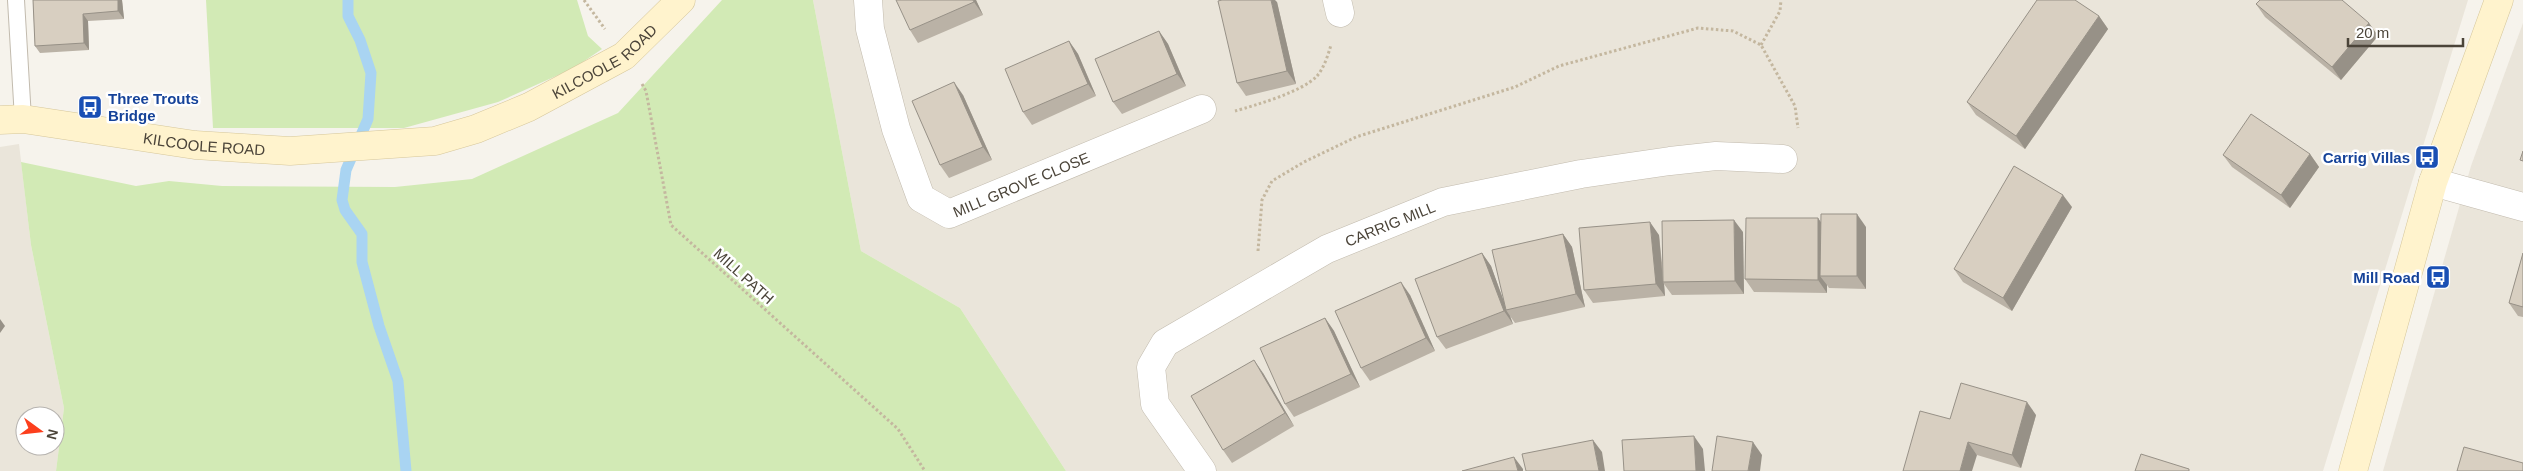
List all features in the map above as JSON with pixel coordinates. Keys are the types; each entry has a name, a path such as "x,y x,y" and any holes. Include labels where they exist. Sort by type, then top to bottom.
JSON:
{"main road":[{"name":"KILCOOLE ROAD","path":"11,120 195,145 290,150 435,141 476,130 529,107 624,56 681,0"},
{"path":"2353,471 2433,182 2499,0"}],"street":[{"name":"MILL GROVE CLOSE","path":"868,0 870,29 896,129 921,198 949,214 1202,109"},
{"name":"CARRIG MILL","path":"1202,471 1155,404 1152,367 1165,343 1327,249 1443,202 1581,174 1716,156 1783,159"},
{"path":"2433,182 2523,207"}],"lane":[{"path":"11,120 16,0"}],"path":[{"path":"1761,45 1780,11 1781,0"},
{"path":"1202,109 1236,111 1297,89 1317,76 1326,60 1339,7"},
{"path":"1261,287 1257,242 1262,200 1272,181 1347,141 1515,87 1559,66 1698,28 1732,31 1761,45 1795,106 1802,155 1783,159"},
{"name":"MILL PATH","path":"624,56 646,91 672,225 898,429 925,471"}],"shaded area":[{"path":"813,0 2468,0 2323,471 1066,471 960,308 861,251"},
{"path":"2523,23 2523,471 2383,471 2471,166"},
{"path":"19,144 31,245 64,406 15,406 15,456 58,456 56,471 0,471 0,147"}],"green space":[{"path":"206,0 577,0 588,36 602,49 574,68 498,102 404,128 213,128"},
{"path":"722,0 813,0 861,251 960,308 1066,471 56,471 58,456 65,456 65,406 31,245 21,162 136,186 169,181 222,186 395,187 472,179 618,113"}],"building":[{"path":"33,0 118,0 118,11 83,14 84,43 35,46"},
{"path":"896,0 973,0 974,2 910,30"},
{"path":"1271,0 1287,71 1237,83 1218,1"},
{"path":"2037,0 2075,0 2099,16 2016,136 1967,102"},
{"path":"2260,0 2342,0 2369,23 2332,67 2256,4"},
{"path":"1159,31 1177,74 1113,102 1095,59"},
{"path":"1069,41 1088,84 1023,112 1005,69"},
{"path":"954,82 983,147 940,165 912,101"},
{"path":"2251,114 2310,154 2281,195 2223,155"},
{"path":"2014,166 2063,195 2003,298 1954,269"},
{"path":"1821,214 1857,214 1857,276 1820,276"},
{"path":"1746,218 1818,218 1818,280 1745,279"},
{"path":"1734,220 1735,281 1663,282 1662,221"},
{"path":"1650,222 1656,284 1584,290 1579,228"},
{"path":"1563,234 1576,294 1506,310 1492,250"},
{"path":"1482,253 1504,311 1437,337 1415,279"},
{"path":"2523,253 2523,307 2509,303"},
{"path":"1401,282 1426,338 1361,368 1335,311"},
{"path":"1325,318 1351,374 1285,404 1260,348"},
{"path":"1254,360 1285,413 1223,450 1191,396"},
{"path":"1961,383 2027,402 2012,455 1968,442 1960,471 1903,471 1920,411 1950,419"},
{"path":"1694,436 1696,471 1624,471 1622,440"},
{"path":"1717,436 1753,442 1748,471 1712,471"},
{"path":"1593,440 1599,471 1526,471 1522,454"},
{"path":"2464,447 2523,463 2523,471 2457,471"},
{"path":"2141,454 2189,469 2189,471 2135,471"},
{"path":"1514,457 1518,471 1462,471"}],"waterway":[{"path":"348,0 348,16 360,40 371,73 368,119 346,170 342,200 345,210 362,234 362,262 379,326 398,381 406,471"}],"place":[{"name":"Three Trouts Bridge","path":"90,107"},
{"name":"Carrig Villas","path":"2427,157"},
{"name":"Mill Road","path":"2438,277"}]}
